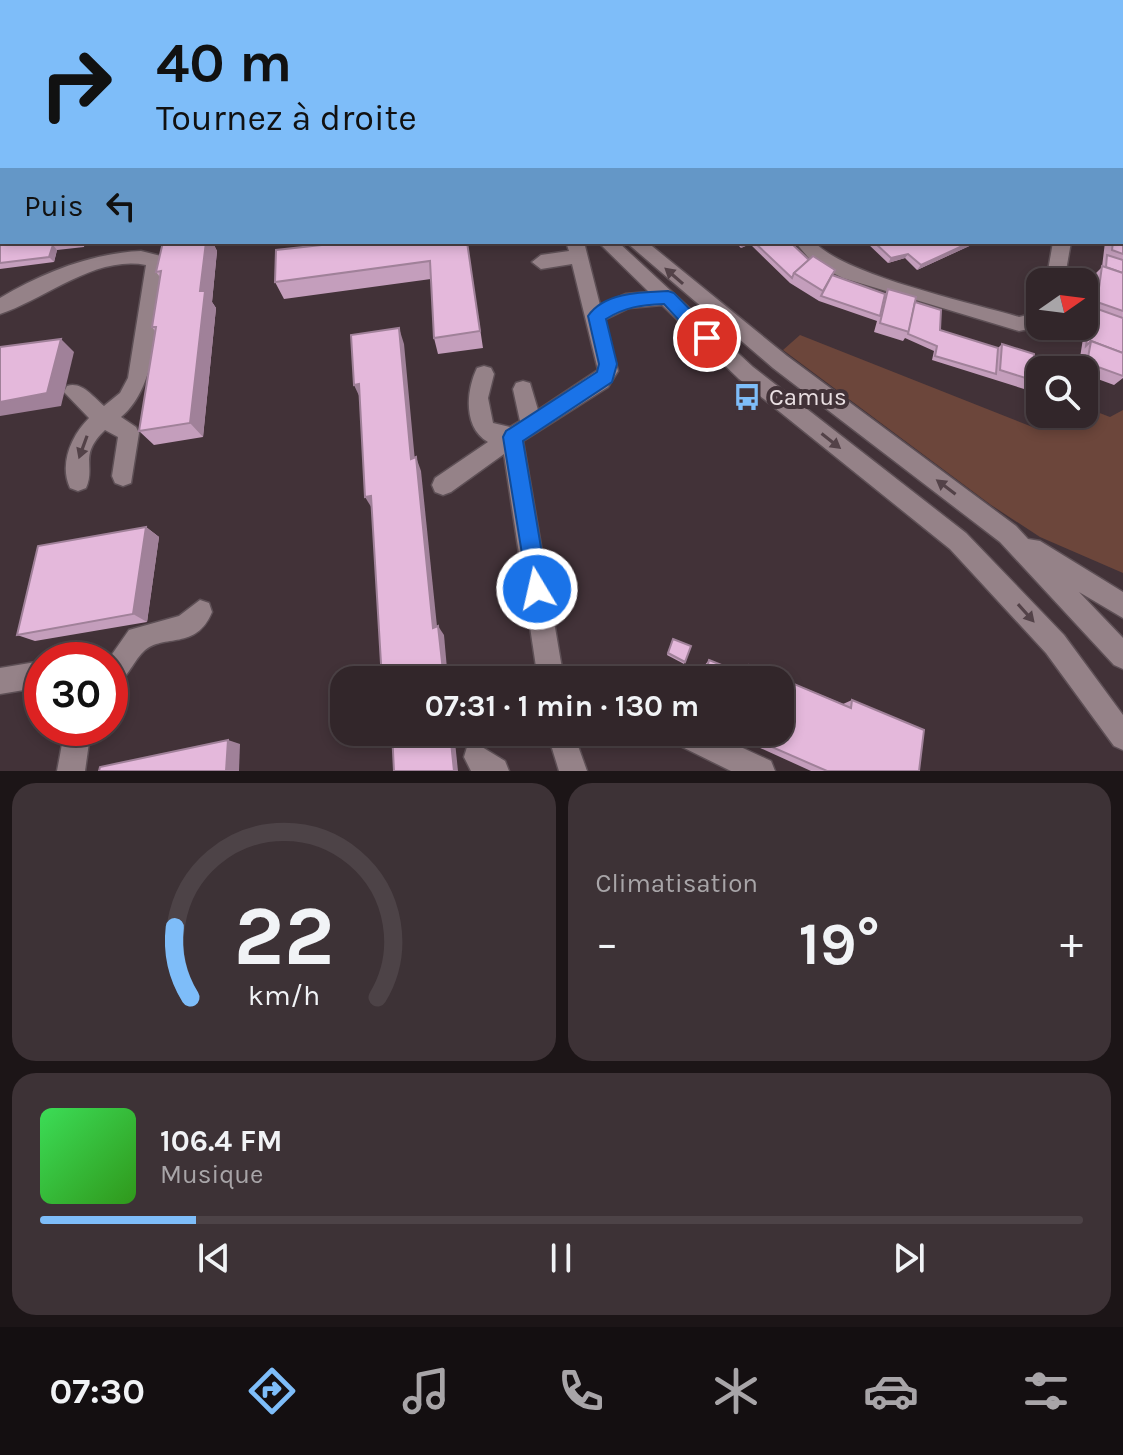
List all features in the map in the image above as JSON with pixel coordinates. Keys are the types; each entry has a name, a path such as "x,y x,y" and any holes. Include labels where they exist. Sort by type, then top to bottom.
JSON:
{"street":[{"path":"609,244 746,373 958,541 1055,644 1123,737"},
{"path":"637,244 780,362 1008,534 1123,606"},
{"path":"806,244 826,263 849,273 1026,324"},
{"path":"1057,268 1062,244"},
{"path":"0,307 51,278 128,251 155,261 157,266 138,378 131,394 120,406 102,417 81,441 75,474 78,481"},
{"path":"443,485 606,376 608,364 581,251 541,262"},
{"path":"596,316 626,301 668,298"},
{"path":"484,374 478,398 481,421 492,434 522,431"},
{"path":"523,389 522,431 549,666"},
{"path":"74,392 102,417 129,433 123,476"},
{"path":"1008,534 1123,656"},
{"path":"128,653 138,639 186,626 197,619 200,612"},
{"path":"0,681 24,677"},
{"path":"71,771 75,746"},
{"path":"565,746 573,771"},
{"path":"708,746 761,771"}],"shaded area":[{"path":"800,335 1026,424 1026,428 1098,428 1098,412 1110,417 1123,410 1123,573 1040,537 991,505 783,350"}],"building":[{"path":"0,244 62,244 53,245 49,257 0,263"},
{"path":"163,244 206,244 200,291 205,291 190,423 139,431 156,327 152,327 161,271 156,272"},
{"path":"331,244 467,244 480,331 434,338 430,261 275,282 276,250"},
{"path":"756,244 792,244 809,260 792,278"},
{"path":"876,244 967,244 921,265 908,254 891,258"},
{"path":"1113,244 1123,244 1123,254 1112,250"},
{"path":"1107,255 1123,260 1123,273 1106,267"},
{"path":"813,256 835,270 823,291 794,273"},
{"path":"1102,266 1123,273 1123,311 1098,302"},
{"path":"832,275 885,294 880,316 821,296"},
{"path":"888,289 916,297 909,332 880,323"},
{"path":"915,302 941,310 940,330 998,348 996,374 935,356 937,346 908,334"},
{"path":"1098,309 1123,318 1123,353 1091,341 1086,346 1087,340 1098,340"},
{"path":"399,328 411,459 416,457 433,628 438,626 442,666 381,666 371,496 365,497 359,384 354,385 351,335"},
{"path":"61,339 47,393 0,402 0,347"},
{"path":"1091,341 1123,353 1123,376 1098,367 1098,356 1088,356"},
{"path":"1002,344 1034,354 1026,356 1026,378 1000,370"},
{"path":"146,527 133,614 17,635 38,546"},
{"path":"673,639 691,646 685,662 668,653"},
{"path":"709,660 724,666 708,666"},
{"path":"794,684 851,708 852,700 924,730 919,771 827,771 770,746 794,746"},
{"path":"228,740 226,771 99,771 100,767"},
{"path":"393,746 451,746 454,771 394,771"}],"place":[{"name":"Camus","path":"747,397"}],"route":[{"path":"537,589 512,437 606,376 608,364 596,316 615,305 637,299 668,298 707,338"}]}
